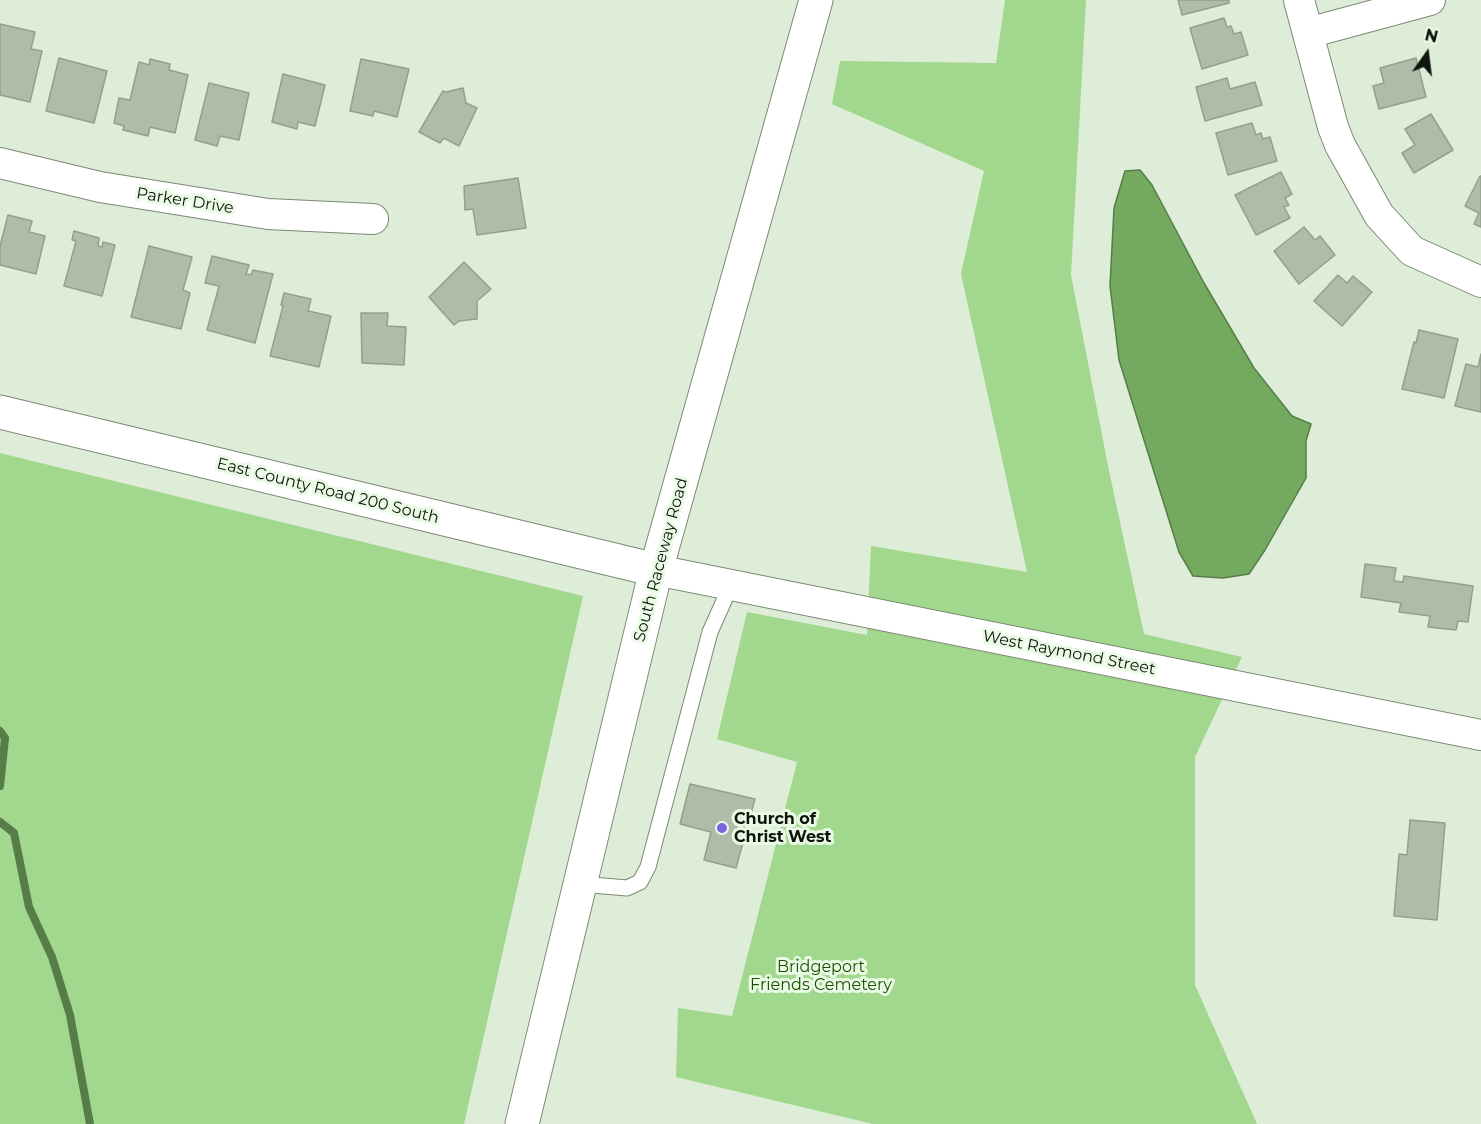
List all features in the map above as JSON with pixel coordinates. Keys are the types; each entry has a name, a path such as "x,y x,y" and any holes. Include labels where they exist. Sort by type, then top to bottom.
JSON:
{"main road":[{"name":"South Raceway Road","path":"522,1124 656,570 816,0"},
{"name":"East County Road 200 South","path":"0,412 656,570"}],"street":[{"path":"1299,0 1340,145 1379,215 1412,251 1481,282"},
{"path":"1308,33 1430,0"},
{"name":"Parker Drive","path":"0,163 100,187 268,214 373,219"},
{"name":"West Raymond Street","path":"656,570 1481,735"}],"lane":[{"path":"580,884 627,888 640,882 648,867 710,633 731,585"}],"green space":[{"name":"Bridgeport Friends Cemetery","path":"1005,0 1086,0 1071,275 1108,466 1144,634 1242,657 1195,757 1195,985 1257,1124 873,1124 676,1077 678,1008 732,1016 797,762 717,739 747,612 867,635 871,546 1027,572 961,274 984,171 832,104 840,61 996,63"},
{"path":"0,453 583,596 464,1124 0,1124"}],"shaded area":[{"path":"1140,170 1152,185 1204,283 1254,368 1292,416 1311,424 1306,441 1306,478 1249,574 1223,578 1193,576 1179,552 1119,360 1110,286 1114,208 1125,171"}],"building":[{"path":"1178,0 1229,0 1229,3 1182,15"},
{"path":"1224,18 1227,27 1231,26 1234,34 1241,32 1248,55 1202,69 1190,28"},
{"path":"0,24 35,32 31,49 42,51 30,102 0,95"},
{"path":"59,58 107,71 94,123 46,111"},
{"path":"1416,58 1426,97 1379,109 1373,86 1384,83 1380,68"},
{"path":"150,59 170,64 169,70 188,75 175,133 150,127 148,136 123,130 124,126 114,123 119,98 130,100 139,62 149,65"},
{"path":"361,59 409,69 397,117 374,111 373,116 350,111"},
{"path":"283,74 325,85 315,126 298,122 297,129 272,122"},
{"path":"1227,78 1230,89 1255,82 1262,105 1205,121 1196,87"},
{"path":"209,83 249,93 239,140 220,136 217,146 195,140"},
{"path":"463,88 466,103 477,108 459,146 444,138 440,143 419,132 443,91"},
{"path":"1431,114 1453,150 1414,173 1402,153 1415,145 1405,129"},
{"path":"1252,123 1256,135 1261,133 1263,139 1270,137 1277,161 1228,175 1216,133"},
{"path":"1281,172 1292,194 1285,198 1289,205 1284,207 1290,218 1256,235 1235,195"},
{"path":"1480,176 1481,227 1474,224 1479,213 1465,206"},
{"path":"518,178 526,228 477,235 473,209 465,210 464,186"},
{"path":"8,215 32,221 29,232 45,236 36,274 0,265 0,246"},
{"path":"1304,227 1315,240 1320,236 1335,255 1299,284 1274,251"},
{"path":"74,231 99,238 98,246 102,247 103,242 115,245 102,296 64,286 76,241 72,240"},
{"path":"149,246 192,257 183,290 190,293 181,329 131,317"},
{"path":"212,256 249,265 246,274 251,275 253,270 273,274 255,343 207,330 219,286 205,283"},
{"path":"464,262 491,289 477,301 477,319 459,321 454,325 429,297"},
{"path":"1338,275 1347,283 1353,276 1372,292 1342,326 1314,301"},
{"path":"284,293 311,299 308,311 331,316 319,367 270,356 283,306 281,305"},
{"path":"361,313 388,313 387,326 406,327 404,365 362,363"},
{"path":"1419,330 1458,339 1444,398 1402,389"},
{"path":"1481,354 1481,412 1455,406 1466,364 1478,367"},
{"path":"1365,564 1396,568 1394,581 1403,582 1404,576 1473,586 1468,622 1458,621 1456,630 1428,627 1430,616 1399,612 1401,603 1361,597"},
{"name":"Church of Christ West","path":"690,784 755,799 736,868 704,860 711,832 680,824"},
{"path":"1410,820 1445,823 1437,920 1394,916 1399,854 1407,855"}],"waterway":[{"path":"0,731 5,738 0,786"},
{"path":"0,822 14,833 29,907 52,957 70,1015 90,1124"}],"place":[{"name":"Church of Christ West","path":"722,828"}]}
